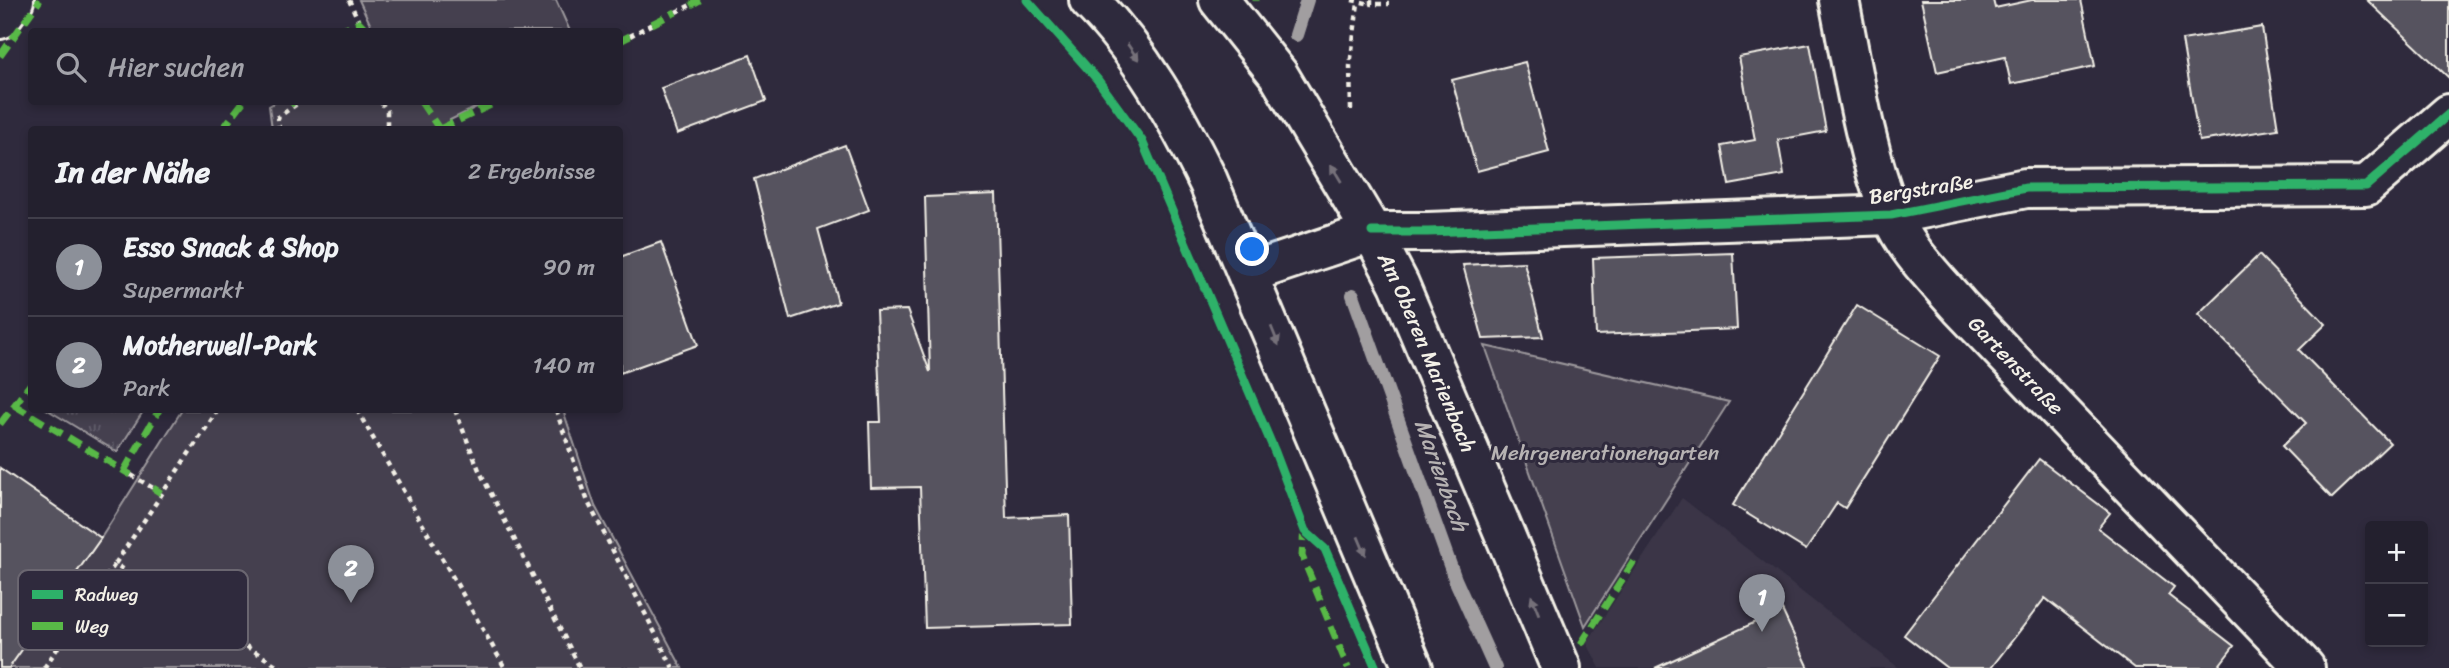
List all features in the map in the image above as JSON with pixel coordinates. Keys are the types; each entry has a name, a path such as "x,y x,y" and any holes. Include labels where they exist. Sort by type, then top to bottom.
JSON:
{"street":[{"path":"0,19 14,0"},
{"path":"1089,0 1127,43 1175,113 1249,272 1413,668"},
{"name":"Am Oberen Marienbach","path":"1219,0 1278,74 1372,232 1399,284 1561,668"},
{"name":"Gartenstraße","path":"1839,0 1871,150 1891,215 1918,258 1960,307 2305,668"},
{"name":"Bergstraße","path":"1372,232 1891,215 2026,188 2366,186 2449,114"},
{"name":"Am Oberen Marienbach","path":"1249,272 1372,232"}],"path":[{"path":"349,0 359,22"},
{"path":"1352,0 1358,3 1389,4"},
{"path":"1351,120 1350,66 1358,3"},
{"path":"676,12 691,5"},
{"path":"631,36 652,24"},
{"path":"279,126 278,117 296,105"},
{"path":"383,105 387,111 387,126"},
{"path":"111,570 216,413"},
{"path":"359,413 505,668"},
{"path":"456,413 480,470 580,668"},
{"path":"557,413 589,502 673,668"},
{"path":"131,475 153,488"},
{"path":"115,564 125,570"},
{"path":"248,647 281,668"},
{"path":"44,668 56,650"}],"shaded area":[{"path":"1682,498 1899,668 1600,668 1587,643"}],"green space":[{"path":"359,0 556,0 569,28 372,28"},
{"path":"481,105 450,120 453,126 272,126 269,106"},
{"name":"Mehrgenerationengarten","path":"1485,346 1729,402 1585,626"},
{"path":"53,413 142,413 117,452"},
{"path":"180,413 564,413 595,506 682,668 9,668 22,650 248,650 248,570 78,570"}],"building":[{"path":"1921,0 1993,0 1995,8 2032,0 2081,0 2095,66 2011,84 2005,57 1937,72"},
{"path":"2367,0 2449,0 2449,78"},
{"path":"2262,27 2278,129 2199,141 2182,40"},
{"path":"1810,44 1826,131 1778,140 1784,175 1729,185 1722,146 1755,140 1739,57"},
{"path":"750,55 766,101 677,134 661,88"},
{"path":"1525,62 1549,152 1477,171 1452,80"},
{"path":"845,145 869,210 818,229 838,303 790,319 754,179"},
{"path":"996,194 1006,518 1069,515 1072,624 925,628 920,487 871,488 869,422 881,422 876,311 907,310 930,372 925,197"},
{"path":"661,242 698,345 623,372 623,256"},
{"path":"1733,253 1737,329 1596,335 1593,258"},
{"path":"2259,255 2326,324 2299,350 2390,443 2332,498 2282,446 2306,423 2198,314"},
{"path":"1524,262 1543,337 1483,339 1463,265"},
{"path":"1857,305 1940,356 1845,508 1837,503 1806,550 1733,505"},
{"path":"2039,459 2110,513 2098,528 2174,587 2168,595 2234,646 2217,668 2135,668 2045,598 1991,668 1947,668 1904,635"},
{"path":"0,468 101,538 78,570 18,570 18,650 22,650 9,668 0,668"},
{"path":"1782,610 1809,668 1655,668"}],"waterway":[{"name":"Marienbach","path":"1296,35 1307,0"},
{"name":"Marienbach","path":"1353,295 1455,579 1495,668"}],"marked path":[{"path":"0,56 40,0"},
{"path":"691,5 700,0"},
{"path":"652,24 676,12"},
{"path":"345,28 359,22 365,28"},
{"path":"623,40 630,36"},
{"path":"225,126 241,105"},
{"path":"423,105 437,126"},
{"path":"446,126 491,105"},
{"path":"0,424 28,387"},
{"path":"14,405 131,475"},
{"path":"124,471 157,413"},
{"path":"153,488 161,493"},
{"path":"1304,527 1302,556 1348,668"},
{"path":"1581,644 1636,558"}],"cycle path":[{"path":"1027,0 1097,79 1142,141 1275,452 1305,531 1325,549 1376,668"},
{"path":"1372,232 1891,215 2026,188 2366,186 2449,114"}],"place":[{"name":"Motherwell-Park","path":"351,603"},
{"name":"Esso Snack & Shop","path":"1762,632"}]}
